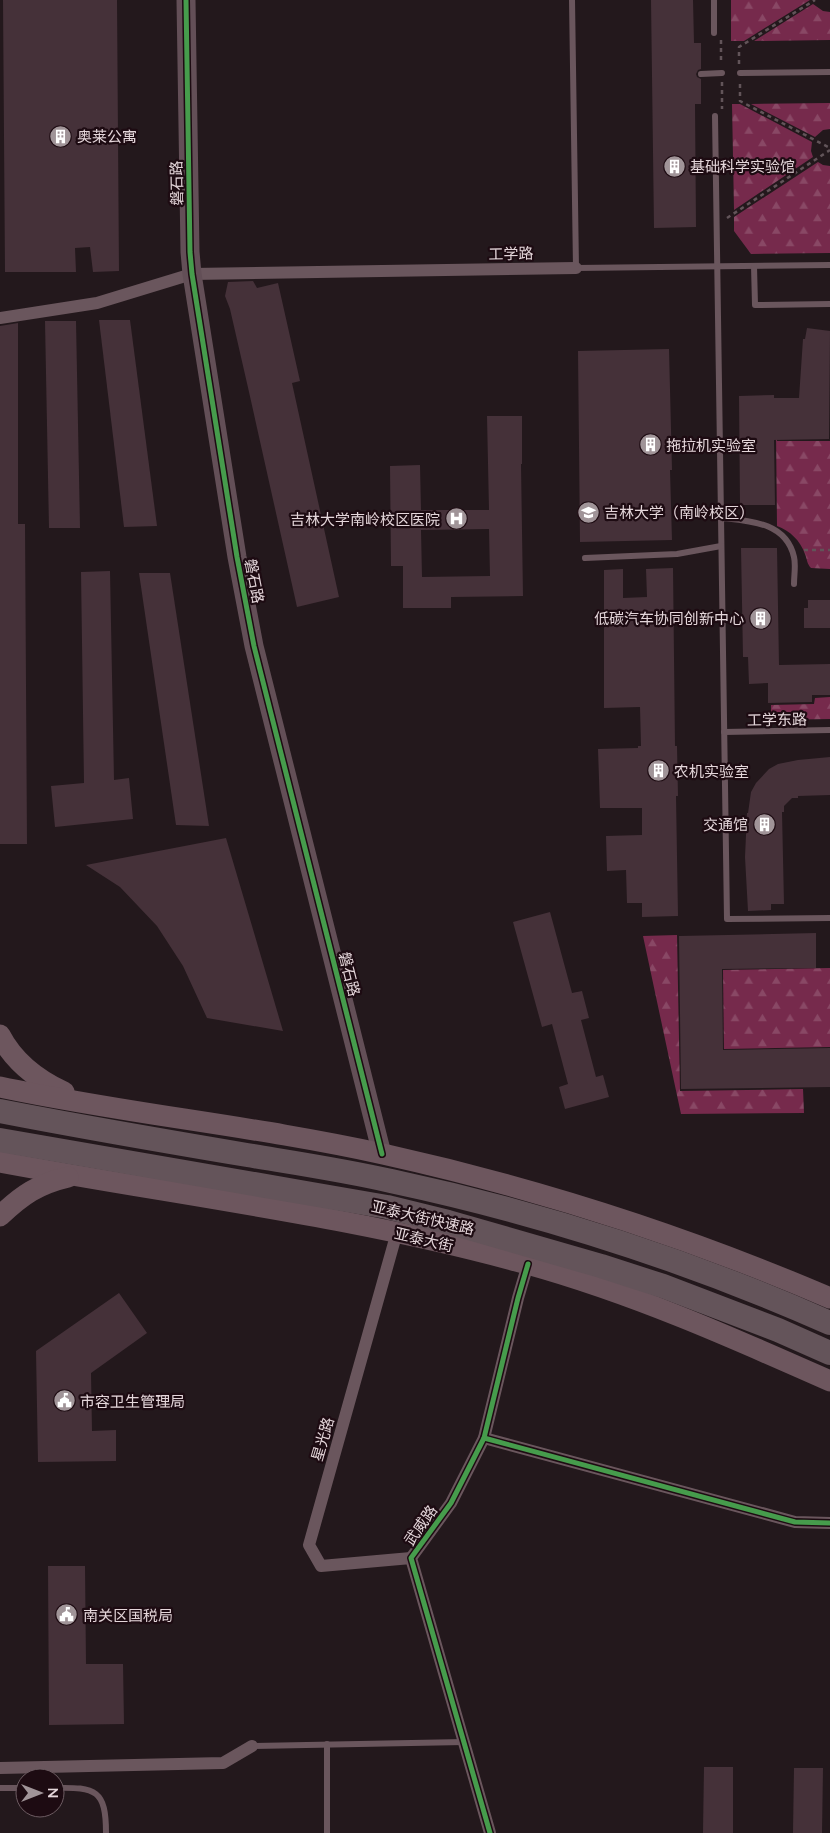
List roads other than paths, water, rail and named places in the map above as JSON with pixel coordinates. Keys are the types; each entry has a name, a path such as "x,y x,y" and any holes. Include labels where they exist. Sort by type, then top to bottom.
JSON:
{"highway":[{"name":"亚泰大街快速路","path":"0,1111 81,1127 372,1177 453,1195 598,1236 667,1258 759,1293 830,1323"},
{"name":"亚泰大街快速路","path":"0,1140 306,1192 448,1222 662,1286 769,1326 830,1353"}],"main road":[{"path":"0,1035 14,1056 42,1081 85,1102"},
{"path":"0,1087 310,1139 382,1154 571,1203 724,1256 830,1298"},
{"name":"亚泰大街","path":"0,1162 306,1214 397,1232 528,1264 642,1302 830,1381"},
{"path":"0,1216 40,1185 74,1176"}],"street":[{"name":"磐石路","path":"186,0 189,242 192,274 237,557 254,646 382,1154"},
{"name":"工学路","path":"0,318 97,303 192,274 576,268"},
{"name":"星光路","path":"397,1232 309,1545 321,1566 411,1558"},
{"name":"武威路","path":"490,1833 411,1558 451,1503 484,1438 528,1264"},
{"path":"484,1438 795,1522 830,1523"},
{"path":"0,1768 223,1763 252,1746"}],"lane":[{"path":"572,0 576,268"},
{"path":"714,0 714,33"},
{"path":"740,73 830,72"},
{"path":"701,74 722,74"},
{"path":"715,116 727,919 830,918"},
{"name":"工学路","path":"576,268 830,265"},
{"path":"754,266 755,305 830,304"},
{"path":"721,518 750,521 770,527 780,533 792,550 794,584"},
{"path":"585,558 677,554 721,546"},
{"name":"工学东路","path":"724,732 830,730"},
{"path":"252,1746 464,1742"},
{"path":"327,1744 327,1833"},
{"path":"0,1788 15,1788"},
{"path":"65,1788 83,1788 100,1797 106,1811 106,1833"}],"place":[{"name":"奥莱公寓","path":"61,136"},
{"name":"基础科学实验馆","path":"674,166"},
{"name":"拖拉机实验室","path":"650,445"},
{"name":"吉林大学（南岭校区）","path":"588,512"},
{"name":"吉林大学南岭校区医院","path":"456,519"},
{"name":"低碳汽车协同创新中心","path":"760,618"},
{"name":"农机实验室","path":"658,771"},
{"name":"交通馆","path":"764,824"},
{"name":"市容卫生管理局","path":"64,1401"},
{"name":"南关区国税局","path":"67,1615"}]}
